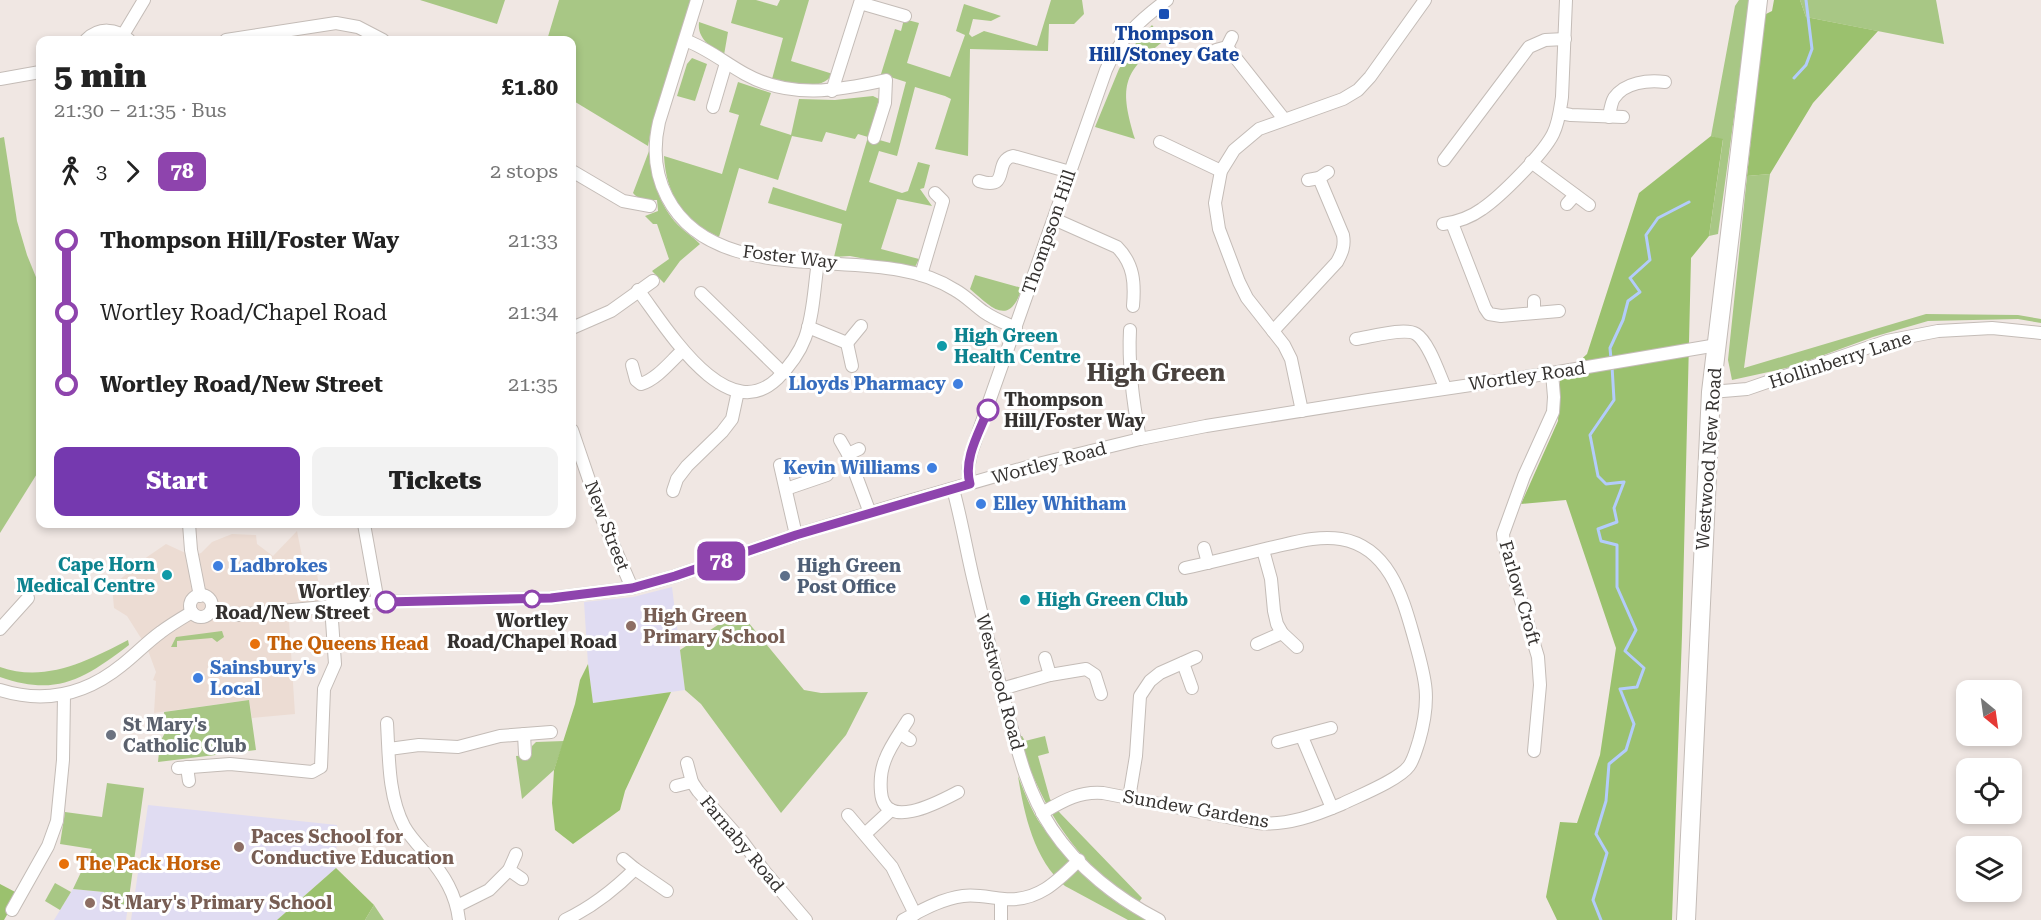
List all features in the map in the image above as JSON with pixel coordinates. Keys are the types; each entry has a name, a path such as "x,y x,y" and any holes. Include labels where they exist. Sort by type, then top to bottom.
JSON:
{"highway":[{"name":"Westwood New Road","path":"1686,920 1711,392 1758,0"}],"street":[{"path":"127,36 144,0"},
{"name":"Foster Way","path":"697,0 659,122 656,143 659,178 672,207 693,230 707,240 728,249 774,258 900,270 921,275 956,290 986,313 1016,328"},
{"name":"Thompson Hill","path":"970,484 968,469 971,453 1097,92 1113,55 1133,28 1167,0"},
{"path":"1302,411 1291,359 1284,345 1247,298 1219,229 1215,203 1221,171 1242,142 1259,129 1343,99 1358,90 1370,77 1425,0"},
{"path":"1559,311 1534,307 1501,316 1489,314 1448,223 1470,216 1494,200 1548,142 1560,113 1566,0"},
{"path":"832,91 860,3 905,16"},
{"path":"252,36 336,23 358,27 375,36"},
{"path":"92,36 105,30 114,31 123,36"},
{"path":"1444,160 1463,146 1529,47 1545,40 1565,39"},
{"path":"685,40 700,46 756,80 802,91 832,91 886,80 885,103 874,138"},
{"path":"1225,45 1284,119"},
{"path":"713,106 726,63"},
{"path":"0,79 36,73"},
{"path":"1609,117 1614,98 1620,92 1646,81 1665,82"},
{"path":"1560,113 1570,116 1623,117"},
{"path":"1160,142 1221,171"},
{"path":"979,181 995,183 1004,161 1009,156 1070,172"},
{"path":"1531,162 1571,200 1589,206"},
{"path":"576,175 636,210 650,206"},
{"path":"1273,331 1337,262 1345,244 1318,177"},
{"path":"921,275 943,201 935,193"},
{"path":"1054,219 1111,244 1125,255 1134,277 1133,306"},
{"path":"638,290 682,351 726,387 750,392 765,388 783,373 797,356 808,327 818,262"},
{"path":"576,325 611,311 652,281"},
{"path":"701,293 783,373"},
{"path":"847,342 861,326"},
{"path":"808,327 847,342"},
{"name":"Hollinberry Lane","path":"1711,392 1747,389 1887,341 1938,331 1992,328 2041,333"},
{"path":"1130,330 1132,391 1140,439"},
{"path":"1356,339 1408,331 1416,333 1427,348 1445,387"},
{"path":"847,342 852,366"},
{"name":"Wortley Road","path":"211,611 238,615 378,602 551,598 632,588 870,513 1034,465 1140,439 1445,387 1552,373 1717,345"},
{"path":"632,365 636,380 641,384 646,383 682,351"},
{"name":"Farlow Croft","path":"1534,751 1540,685 1538,657 1503,534 1524,476 1553,412 1552,373"},
{"path":"673,491 677,479 687,466 732,419 738,391"},
{"path":"840,440 853,452 870,513"},
{"name":"New Street","path":"576,442 603,521 632,588"},
{"path":"780,465 796,535"},
{"path":"786,489 827,475"},
{"name":"Westwood Road","path":"953,489 1001,689 1026,777 1042,813 1060,840 1105,885 1126,902 1159,920"},
{"path":"189,528 200,596"},
{"path":"365,528 378,602"},
{"name":"Sundew Gardens","path":"1042,813 1079,793 1103,793 1262,824 1297,820 1332,808 1399,775 1413,760 1421,733 1427,695 1421,662 1396,582 1383,563 1364,547 1348,540 1330,538 1303,540 1185,568"},
{"path":"1204,548 1208,563"},
{"path":"1263,550 1271,579 1274,611 1282,633 1297,647"},
{"path":"200,596 210,601 211,611 203,617 192,612 192,602 200,596"},
{"path":"0,629 28,598"},
{"path":"189,781 182,767 231,764 312,772 321,766 324,689 335,664 331,606"},
{"path":"0,690 18,695 35,696 64,695 76,692 120,667 161,632 192,612"},
{"path":"1257,644 1282,633"},
{"path":"1129,798 1136,756 1140,696 1150,681 1160,673 1196,657"},
{"path":"1045,658 1050,675"},
{"path":"1183,663 1192,688"},
{"path":"1001,689 1050,675 1086,669 1095,675 1101,694"},
{"path":"12,910 48,846 57,821 63,760 64,695"},
{"path":"908,720 905,737 890,748 881,771 881,796 884,804 891,810 905,812 919,809 958,792"},
{"path":"387,723 392,780 399,816 413,840 450,886 459,920"},
{"path":"1278,742 1331,728"},
{"path":"389,749 419,746 458,747 489,739 551,732"},
{"path":"524,734 525,754"},
{"path":"1302,737 1332,808"},
{"name":"Farnaby Road","path":"687,763 692,782 806,920"},
{"path":"676,786 692,782"},
{"path":"865,834 891,810"},
{"path":"848,815 892,867 909,917 936,904 958,897 1022,899 1040,893 1079,860"},
{"path":"457,906 489,890 509,870 516,854"},
{"path":"623,859 668,891"},
{"path":"566,920 599,901 635,869"},
{"path":"509,870 522,879"},
{"path":"1001,899 1001,920"}],"shaded area":[{"path":"297,531 306,576 317,574 322,603 321,617 289,621 295,714 252,718 249,700 154,713 156,681 153,680 156,672 146,645 127,616 114,608 112,586 166,544 192,556 201,553 212,542 232,534 256,535 257,544 273,556"},
{"name":"High Green Primary School","path":"672,587 685,690 593,703 584,602 633,597"},
{"name":"Paces School for Conductive Education","path":"148,805 337,825 336,868 277,920 131,920"},
{"name":"St Mary's Primary School","path":"73,889 104,892 104,902 128,905 126,920 54,920"}],"green space":[{"path":"420,0 505,0 497,24"},
{"path":"559,0 691,0 648,146 576,102 576,36 548,36"},
{"path":"737,0 756,0 777,6 780,0 809,0 791,61 833,74 820,84 804,86 772,79 783,38 731,23"},
{"path":"1051,0 1082,0 1084,14 1074,24 1049,24 1048,51 970,49 968,156 935,149 951,99 915,87 897,156 879,151 869,182 902,193 908,191 918,162 930,165 924,188 920,189 932,206 897,199 881,249 919,259 915,267 850,256 834,257 842,224 768,203 773,187 846,211 868,137 858,134 855,139 826,132 822,142 792,136 778,180 739,168 719,237 686,214 673,194 665,170 664,156 722,174 739,115 729,112 738,82 771,93 760,125 791,135 799,99 835,100 873,96 879,99 869,137 890,143 906,82 881,74 895,29 901,31 904,19 919,23 907,63 950,77 965,35 956,31 964,4 1001,16 991,21 973,19 969,34 972,37 984,31 1037,46"},
{"path":"1739,0 1750,0 1718,234 1709,236 1723,140 1711,136 1735,6"},
{"path":"1774,0 1800,0 1806,17 1878,31 1813,103 1770,174 1747,176 1764,15 1772,11"},
{"path":"1800,0 1936,0 1944,44 1806,17"},
{"path":"699,22 728,32 724,55 710,46 703,38"},
{"path":"1152,25 1164,41 1139,62 1132,72 1126,94 1135,139 1095,127 1119,69 1136,43"},
{"path":"692,58 707,64 695,101 677,96 687,64"},
{"path":"1711,136 1723,139 1709,236 1691,258 1682,635 1672,920 1557,920 1546,897 1560,822 1577,823 1600,755 1616,648 1566,500 1521,504 1558,421 1560,379 1587,354 1639,193"},
{"path":"4,137 17,221 36,277 36,475 0,533 0,138"},
{"path":"649,151 654,181 661,200 678,225 700,244 680,261 664,283 652,271 669,259 657,224 653,224 645,216 658,211 657,200 640,198 633,193"},
{"path":"1770,174 1744,368 1926,314 2018,315 2041,319 2041,323 2018,319 1928,321 1873,337 1791,367 1732,380 1728,360 1747,176"},
{"path":"975,275 1022,288 1017,300 1011,308 1005,311 992,307 970,289"},
{"path":"739,611 804,690 821,693 868,692 846,735 781,813 701,704 685,690 680,650"},
{"path":"222,631 224,637 217,642 212,638 177,641 177,647 171,647 176,637"},
{"path":"128,640 129,645 113,657 69,681 54,685 38,685 0,677 0,667 17,671 50,671 82,662"},
{"path":"588,664 593,703 671,692 625,791 620,810 573,844 555,830 552,803 554,770 575,704 580,680"},
{"path":"249,700 256,750 158,762 160,742 166,731 164,712"},
{"path":"1018,736 1022,736 1025,741 1045,736 1049,753 1038,756 1050,799 1060,813 1142,898 1139,902 1116,887 1096,869 1063,831 1037,786"},
{"path":"564,741 554,770 522,799 516,756 532,755 532,746 536,742"},
{"path":"1018,776 1038,820 1064,854 1102,891 1147,920 1128,920 1065,886 1054,875 1045,863 1032,836"},
{"path":"107,783 144,788 128,905 104,902 104,892 73,889 92,849 60,844 65,812 102,817"},
{"path":"336,868 374,905 365,920 277,920"},
{"path":"55,883 71,892 60,910 45,901"},
{"path":"0,884 19,894 4,920 0,920"},
{"path":"374,905 384,920 365,920"}],"waterway":[{"path":"1794,78 1806,65 1812,49 1806,0"},
{"path":"1611,359 1610,348 1623,320 1628,301 1640,292 1630,278 1650,260 1646,235 1658,218 1689,202"},
{"path":"1601,920 1593,900 1607,853 1596,834 1606,801 1609,764 1626,750 1634,724 1620,689 1637,687 1644,668 1625,651 1636,630 1617,587 1617,545 1601,541 1598,529 1617,522 1614,508 1624,482 1606,484 1598,476 1590,435 1614,400 1612,366"}],"bus line":[{"name":"78","path":"386,602 551,598 632,588 675,576 796,535 970,484 968,462 988,410"}],"place":[{"name":"Thompson Hill/Stoney Gate","path":"1164,14"},
{"name":"High Green Health Centre","path":"942,346"},
{"name":"Lloyds Pharmacy","path":"958,384"},
{"name":"Thompson Hill/Foster Way","path":"988,410"},
{"name":"Kevin Williams","path":"932,468"},
{"name":"Elley Whitham","path":"981,504"},
{"name":"Ladbrokes","path":"218,566"},
{"name":"Cape Horn Medical Centre","path":"167,575"},
{"name":"High Green Post Office","path":"785,576"},
{"name":"Wortley Road/Chapel Road","path":"532,599"},
{"name":"High Green Club","path":"1025,600"},
{"name":"Wortley Road/New Street","path":"386,602"},
{"name":"High Green Primary School","path":"631,626"},
{"name":"The Queens Head","path":"255,644"},
{"name":"Sainsbury's Local","path":"198,678"},
{"name":"St Mary's Catholic Club","path":"111,735"},
{"name":"Paces School for Conductive Education","path":"239,847"},
{"name":"The Pack Horse","path":"64,864"},
{"name":"St Mary's Primary School","path":"90,903"}],"district":[{"name":"High Green","path":"1156,373"}]}
